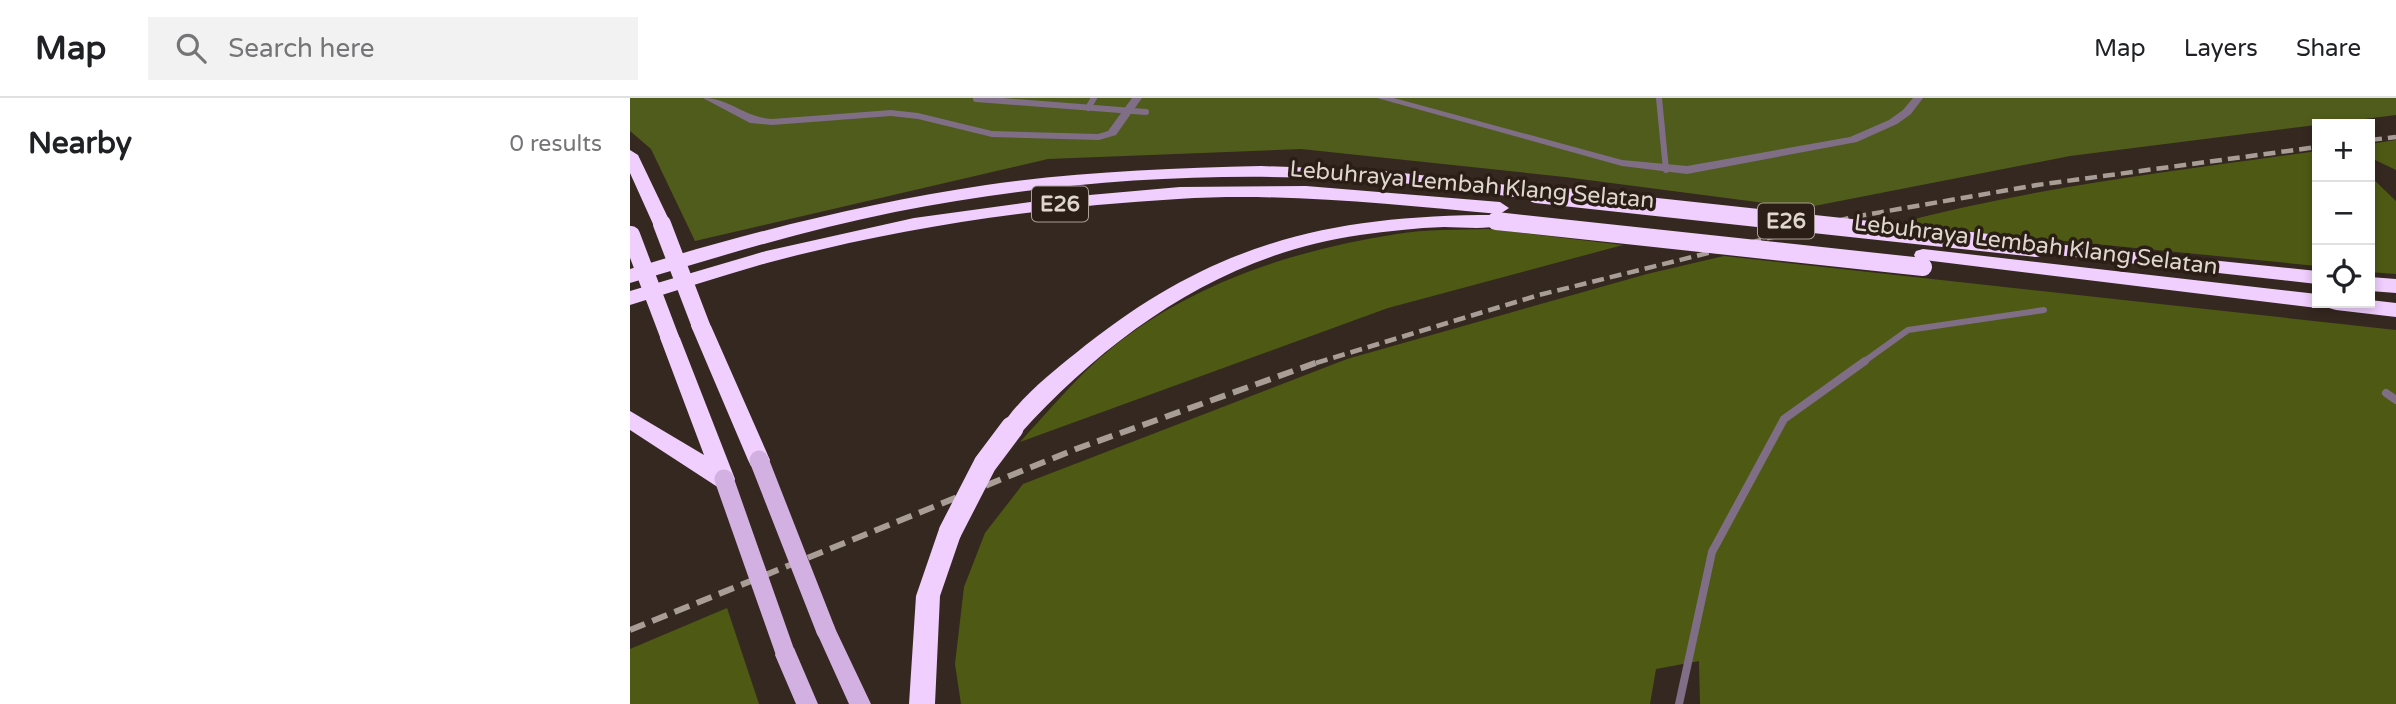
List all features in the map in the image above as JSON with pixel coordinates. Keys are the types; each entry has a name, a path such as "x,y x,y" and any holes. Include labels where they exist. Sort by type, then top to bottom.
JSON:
{"highway":[{"path":"630,155 662,224 701,326 759,460"},
{"name":"Lebuhraya Lembah Klang Selatan","path":"630,274 801,226 920,200 1035,183 1109,176 1220,171 1353,174 2312,277"},
{"name":"Lebuhraya Lembah Klang Selatan","path":"630,298 766,257 914,224 1066,203 1180,193 1306,192 1923,261 2036,268 2312,300"},
{"path":"922,704 928,596 950,533 985,464 1012,428 1040,397 1094,348 1136,315 1223,268 1273,247 1356,228 1498,214"},
{"path":"630,234 724,479"},
{"path":"2375,284 2396,286"},
{"path":"2375,308 2396,310"},
{"path":"630,419 724,479"}],"main road":[{"path":"759,460 826,631 860,704"},
{"path":"724,479 786,656 807,704"}],"street":[{"path":"708,98 754,121 891,113 918,116 992,134 1099,138 1112,133 1137,98"},
{"path":"1382,98 1622,163 1666,170 1714,167 1853,140 1893,122 1908,112 1919,98"}],"lane":[{"path":"1088,108 1094,98"},
{"path":"1659,98 1666,170"},
{"path":"976,99 1146,112"},
{"path":"1679,704 1680,689 1712,552 1784,419 1908,330 2044,310"},
{"path":"2386,393 2396,400"}],"green space":[{"path":"630,98 2396,98 2396,115 2364,119 2312,119 2312,126 2070,156 1804,208 1565,177 1301,149 1048,159 695,241 651,149 630,131"},
{"path":"2396,140 2396,170 2375,160 2375,143"},
{"path":"2312,152 2312,266 1895,224 1999,200 2158,173"},
{"path":"2375,181 2396,201 2396,274 2375,272"},
{"path":"1488,229 1623,245 1388,308 1020,442 1089,368 1122,340 1194,295 1273,263 1356,241 1419,231"},
{"path":"1724,256 2396,330 2396,704 1700,704 1699,661 1656,669 1650,704 961,704 955,664 964,587 985,533 1023,484 1347,359 1647,274"},
{"path":"727,608 759,704 630,704 630,649"}],"railway":[{"path":"2375,139 2396,137"},
{"path":"1316,363 1539,295 1853,217 2037,185 2312,148"},
{"path":"630,630 1076,449 1321,361"}]}
